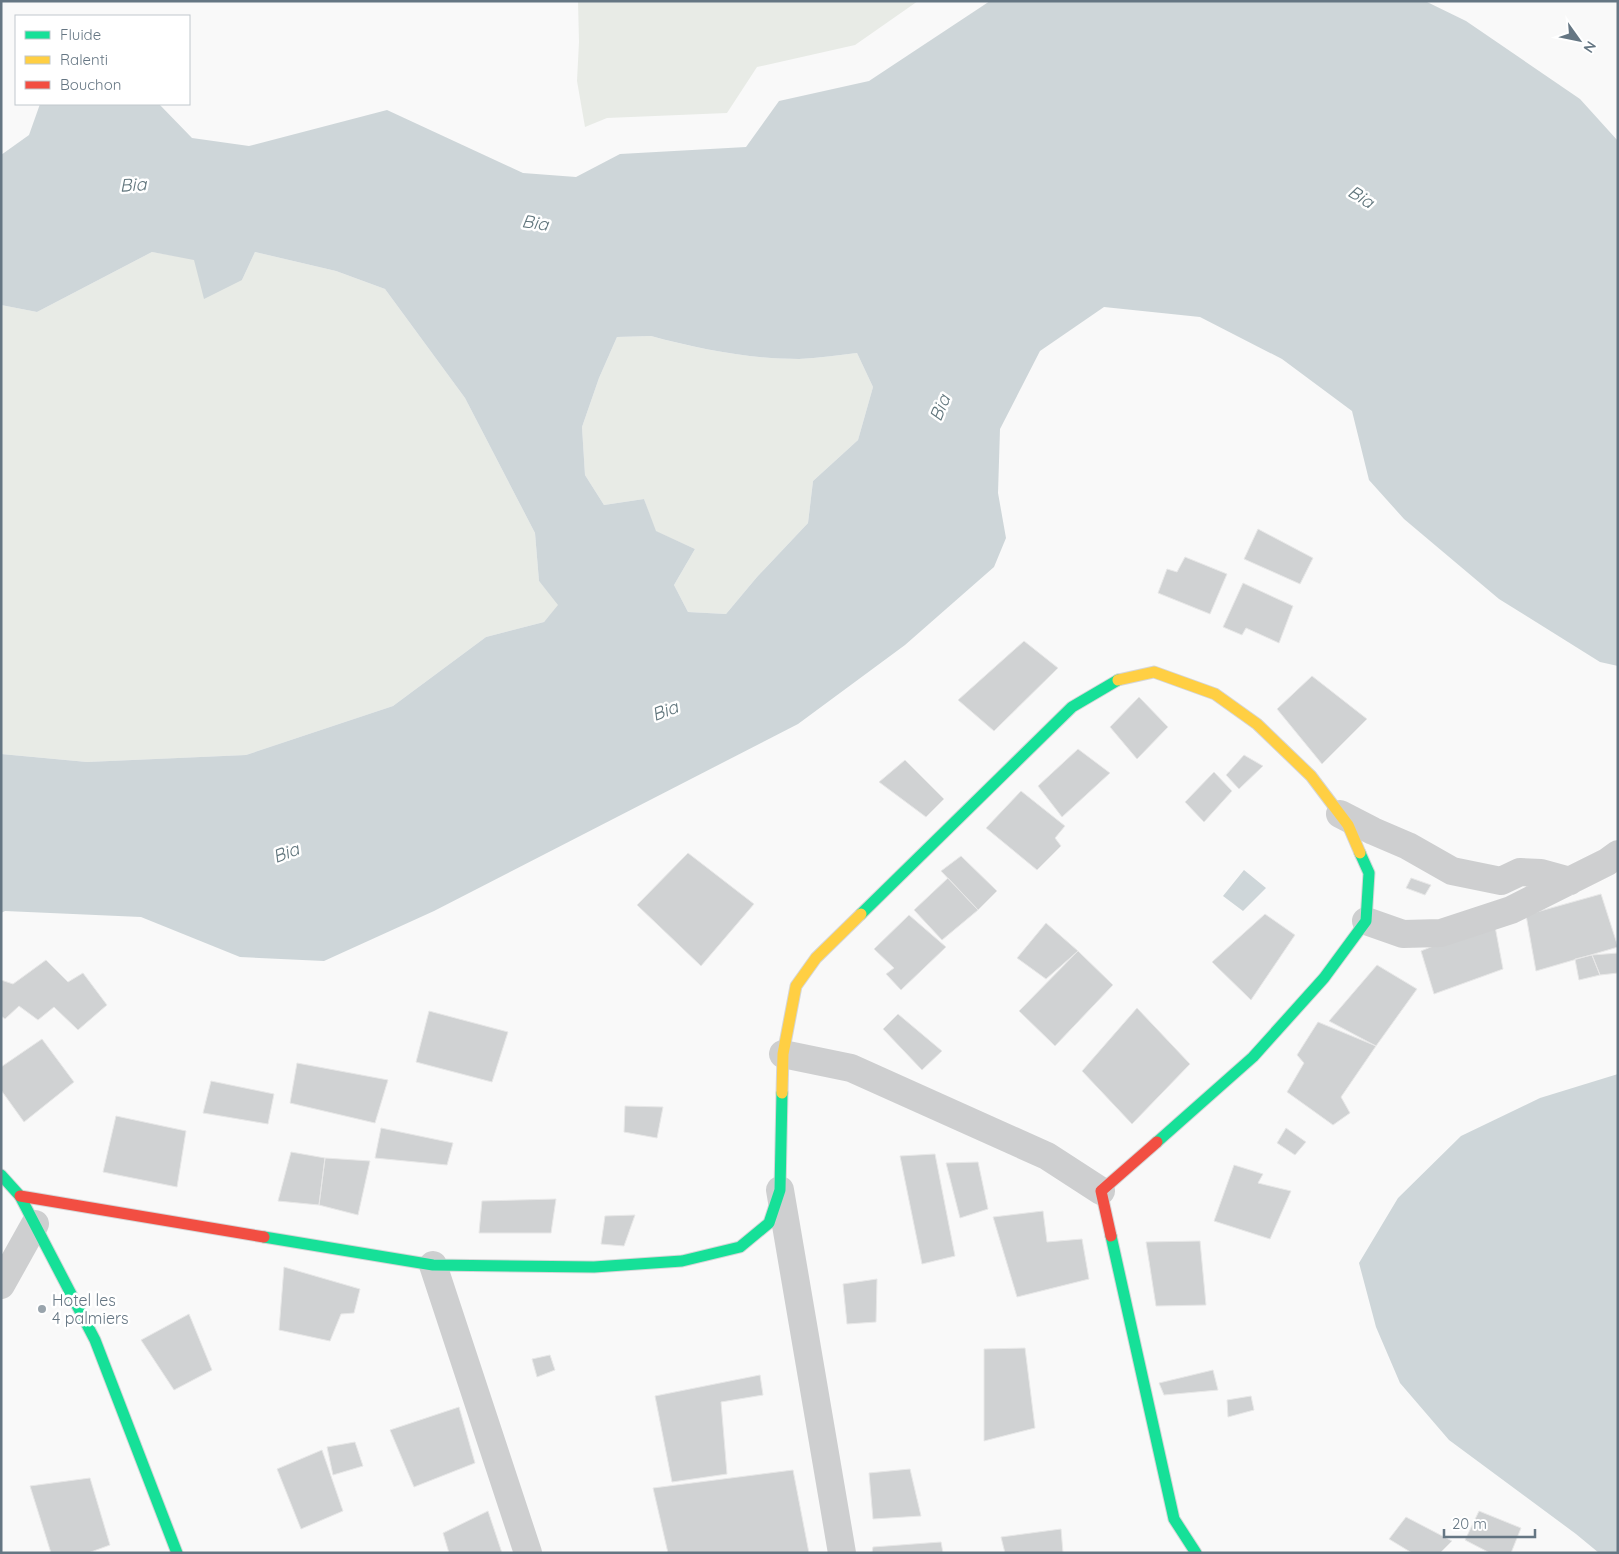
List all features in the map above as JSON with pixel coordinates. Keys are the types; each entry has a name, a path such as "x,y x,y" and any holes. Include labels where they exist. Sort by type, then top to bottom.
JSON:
{"street":[{"path":"842,1553 780,1190 783,1054 796,986 816,958 1072,707 1120,678 1154,672 1215,694 1257,724 1311,776 1348,825 1369,873 1366,922 1324,978 1253,1057 1101,1191"},
{"path":"1340,814 1408,846 1452,871 1501,881 1520,872 1541,873 1570,881"},
{"path":"1366,922 1403,934 1441,933 1511,910 1607,862 1618,854"},
{"path":"783,1054 851,1068 1047,1156 1101,1191 1174,1519 1196,1553"},
{"path":"1,1175 20,1196 95,1340 176,1553"},
{"path":"20,1196 433,1265 594,1268 682,1261 740,1247 769,1223 780,1190"},
{"path":"1,1285 35,1224"},
{"path":"433,1265 528,1553"}],"shaded area":[{"path":"578,1 918,1 855,45 757,67 727,113 607,118 585,127 577,81 579,42"},
{"path":"152,252 194,259 242,280 255,252 336,271 385,289 465,398 535,533 539,581 559,605 544,622 486,637 393,706 246,755 87,762 1,754 1,305 37,312"},
{"path":"651,336 706,349 780,359 857,353 873,387 858,440 813,481 808,523 757,577 726,614 688,612 674,585 695,549 655,531 644,499 604,505 585,475 582,427 599,378 617,337"}],"water":[{"name":"Bia","path":"990,1 1425,1 1466,21 1580,99 1618,141 1618,666 1600,662 1499,599 1404,519 1369,480 1352,411 1282,359 1200,317 1104,307 1040,351 1000,429 998,493 1006,538 994,567 905,645 798,724 434,911 324,961 240,957 141,917 5,911 1,913 1,754 87,762 246,755 393,706 486,637 544,622 558,605 539,581 535,533 465,398 385,289 336,271 255,252 242,280 204,299 194,260 152,252 37,312 1,305 1,155 29,135 40,105 160,105 192,138 249,146 387,110 523,173 576,177 620,154 746,147 779,101 869,81","holes":["651,336 706,349 780,359 806,359 857,353 873,387 858,440 813,481 808,523 757,577 726,614 688,612 674,585 695,549 656,531 644,499 604,505 585,475 582,427 599,378 617,337"]},
{"path":"1244,870 1266,888 1243,911 1223,896"},
{"path":"1618,1074 1618,1553 1599,1553 1449,1440 1400,1383 1376,1327 1359,1263 1398,1198 1461,1136 1540,1098"}],"building":[{"path":"1258,529 1313,558 1300,584 1244,559"},
{"path":"1185,557 1227,574 1210,614 1158,593 1167,569 1177,572"},
{"path":"1243,583 1293,606 1279,643 1246,628 1242,635 1223,627"},
{"path":"1024,641 1058,668 994,731 958,700"},
{"path":"1312,676 1367,719 1322,764 1277,709"},
{"path":"1139,697 1168,727 1137,759 1110,727"},
{"path":"1078,749 1110,773 1062,817 1038,786"},
{"path":"1244,755 1263,766 1239,789 1226,775"},
{"path":"905,760 944,799 926,817 879,782"},
{"path":"1214,772 1232,791 1204,822 1185,802"},
{"path":"1021,791 1065,826 1055,838 1061,846 1037,870 986,828"},
{"path":"688,853 754,904 701,966 637,905"},
{"path":"961,856 997,891 978,910 941,871"},
{"path":"948,878 978,910 942,940 914,910"},
{"path":"1411,878 1431,885 1425,895 1406,888"},
{"path":"1601,894 1618,947 1536,971 1526,915"},
{"path":"1265,914 1295,935 1251,1000 1212,962"},
{"path":"909,915 946,947 901,990 886,974 894,968 874,949"},
{"path":"1494,921 1503,969 1434,994 1421,951"},
{"path":"1046,923 1078,951 1046,979 1017,958"},
{"path":"1078,951 1113,985 1055,1046 1019,1011"},
{"path":"1618,953 1618,973 1600,975 1592,955"},
{"path":"1592,955 1600,975 1579,980 1575,959"},
{"path":"46,960 68,982 83,973 107,1005 78,1030 54,1007 38,1020 19,1006 5,1019 1,1016 1,980 13,984"},
{"path":"1377,965 1417,989 1376,1046 1329,1021"},
{"path":"1137,1008 1190,1064 1132,1124 1082,1071"},
{"path":"429,1011 508,1032 492,1082 416,1062"},
{"path":"898,1014 942,1051 922,1070 883,1029"},
{"path":"1318,1022 1376,1046 1341,1097 1350,1113 1333,1125 1287,1092 1304,1063 1297,1055"},
{"path":"42,1039 74,1082 24,1122 1,1090 1,1067"},
{"path":"297,1063 388,1080 375,1123 290,1103"},
{"path":"211,1081 274,1094 268,1124 203,1113"},
{"path":"625,1106 663,1107 657,1138 624,1132"},
{"path":"116,1116 186,1131 177,1187 103,1172"},
{"path":"381,1128 453,1143 447,1165 375,1158"},
{"path":"1286,1128 1306,1142 1295,1155 1277,1143"},
{"path":"291,1152 325,1158 319,1205 278,1201"},
{"path":"935,1154 955,1256 922,1264 900,1156"},
{"path":"325,1158 370,1161 358,1215 319,1205"},
{"path":"978,1162 988,1209 960,1218 946,1163"},
{"path":"1234,1165 1263,1174 1258,1183 1291,1191 1270,1239 1214,1221"},
{"path":"556,1199 551,1233 479,1233 482,1201"},
{"path":"1043,1211 1047,1242 1082,1239 1089,1279 1017,1297 993,1217"},
{"path":"635,1215 624,1246 601,1244 605,1216"},
{"path":"1200,1241 1206,1305 1156,1306 1146,1242"},
{"path":"284,1267 360,1289 354,1313 341,1314 330,1341 279,1330"},
{"path":"877,1279 876,1322 847,1324 843,1284"},
{"path":"189,1314 212,1370 174,1390 141,1340"},
{"path":"1025,1348 1035,1428 984,1441 984,1349"},
{"path":"550,1355 555,1370 537,1377 532,1359"},
{"path":"1213,1370 1218,1390 1164,1395 1159,1383"},
{"path":"760,1375 763,1395 721,1402 727,1474 672,1482 655,1396"},
{"path":"1251,1396 1254,1410 1228,1417 1227,1400"},
{"path":"459,1407 475,1463 414,1487 390,1430"},
{"path":"355,1442 363,1466 333,1475 327,1447"},
{"path":"322,1450 343,1511 301,1529 277,1469"},
{"path":"910,1469 921,1516 873,1519 869,1473"},
{"path":"793,1470 809,1553 668,1553 653,1488"},
{"path":"90,1478 110,1545 88,1553 51,1553 30,1486"},
{"path":"488,1511 502,1553 449,1553 443,1533"},
{"path":"1479,1511 1521,1528 1511,1553 1490,1553 1465,1540"},
{"path":"1406,1517 1452,1541 1440,1553 1412,1553 1389,1539"},
{"path":"1061,1529 1063,1553 1005,1553 1001,1537"},
{"path":"941,1542 943,1553 872,1553 873,1547"}],"traffic: fast":[{"path":"861,914 1072,707 1118,680"},
{"path":"1157,1142 1253,1057 1324,978 1366,921 1369,873 1360,853"},
{"path":"264,1237 433,1265 594,1267 682,1261 740,1247 769,1223 780,1190 782,1093"},
{"path":"1,1175 20,1196 95,1340 177,1553"},
{"path":"1111,1236 1174,1519 1196,1553"}],"traffic: slow":[{"path":"1118,680 1154,672 1215,694 1257,724 1311,776 1348,825 1360,853"},
{"path":"782,1093 783,1054 796,986 816,958 861,914"}],"traffic: jam":[{"path":"1111,1236 1101,1191 1157,1142"},
{"path":"20,1196 264,1237"}],"place":[{"name":"Hotel les 4 palmiers","path":"42,1309"}]}
